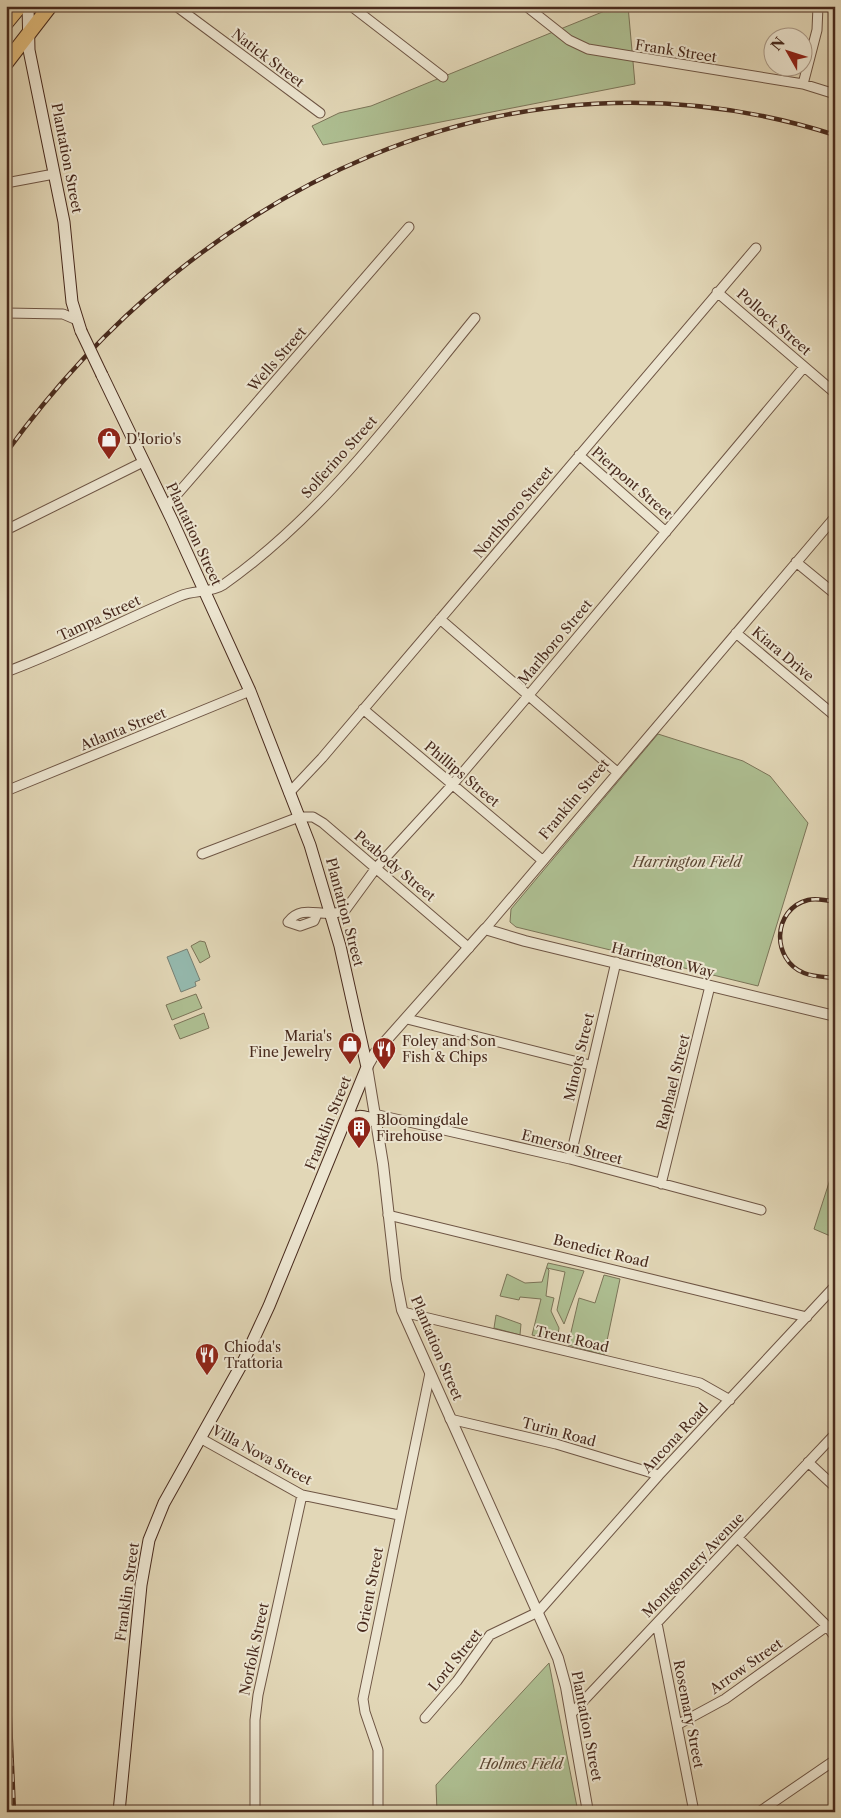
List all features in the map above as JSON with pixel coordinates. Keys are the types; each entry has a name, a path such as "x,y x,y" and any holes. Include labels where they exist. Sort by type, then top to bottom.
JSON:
{"highway":[{"path":"6,63 50,6"},
{"path":"6,23 20,7"}],"main road":[{"name":"Plantation Street","path":"20,7 29,34 29,50 64,222 71,293 79,326 166,508 250,691 299,817 319,871 331,914 362,1038 367,1067"},
{"name":"Franklin Street","path":"119,1812 146,1550 164,1503 244,1360 269,1306 367,1067"},
{"path":"343,1126 352,1117 375,1118"}],"street":[{"name":"Natick Street","path":"176,6 320,114"},
{"path":"350,6 444,77"},
{"name":"Frank Street","path":"526,6 539,10 573,42 598,52 803,84 835,94"},
{"path":"803,84 817,30 818,6"},
{"path":"6,183 54,174"},
{"name":"Wells Street","path":"166,508 409,227"},
{"name":"Northboro Street","path":"289,794 756,248"},
{"name":"Pollock Street","path":"717,292 835,393"},
{"path":"6,313 63,314 79,326"},
{"name":"Solferino Street","path":"203,590 222,586 284,537 354,463 476,318"},
{"name":"Marlboro Street","path":"331,914 346,909 376,868 453,784 804,367"},
{"name":"Pierpont Street","path":"579,455 666,532"},
{"path":"6,530 143,462"},
{"name":"Franklin Street","path":"367,1067 375,1054 470,948 542,860 835,517"},
{"path":"796,562 835,594"},
{"name":"Tampa Street","path":"6,672 56,654 180,596 203,590"},
{"path":"440,619 617,772"},
{"name":"Kiara Drive","path":"736,633 835,716"},
{"name":"Atlanta Street","path":"6,791 250,691"},
{"name":"Phillips Street","path":"363,709 542,860"},
{"path":"202,854 299,817"},
{"name":"Peabody Street","path":"299,817 313,817 323,823 470,948"},
{"path":"317,914 331,914"},
{"name":"Harrington Way","path":"485,929 533,943 835,1016"},
{"name":"Minots Street","path":"570,1159 590,1065 616,962"},
{"name":"Raphael Street","path":"661,1184 710,986"},
{"path":"407,1019 590,1065"},
{"name":"Plantation Street","path":"367,1067 396,1279 403,1312 558,1658 571,1714 588,1812"},
{"name":"Emerson Street","path":"375,1118 570,1159 761,1210"},
{"name":"Benedict Road","path":"388,1215 807,1317"},
{"name":"Ancona Road","path":"538,1612 659,1475 835,1286"},
{"name":"Trent Road","path":"403,1312 700,1383 730,1400"},
{"name":"Orient Street","path":"378,1812 378,1750 364,1712 363,1699 399,1515 430,1374"},
{"name":"Turin Road","path":"450,1419 556,1444 659,1475"},
{"name":"Montgomery Avenue","path":"571,1714 835,1434"},
{"name":"Villa Nova Street","path":"200,1438 302,1495 399,1515"},
{"path":"808,1462 835,1487"},
{"name":"Norfolk Street","path":"255,1812 255,1720 258,1695 302,1495"},
{"path":"738,1538 827,1626 835,1637"},
{"name":"Lord Street","path":"425,1718 457,1681 490,1635 538,1612"},
{"name":"Rosemary Street","path":"657,1623 694,1812"},
{"name":"Arrow Street","path":"677,1725 725,1699 827,1626"},
{"path":"760,1812 835,1760"}],"green space":[{"path":"617,6 628,6 635,84 323,145 312,126 339,113 371,106"},
{"name":"Harrington Field","path":"658,734 743,761 770,776 808,823 758,986 516,927 510,922 511,909"},
{"path":"200,941 205,942 210,957 200,963 191,946"},
{"path":"196,994 202,1008 172,1020 166,1005"},
{"path":"204,1013 209,1028 180,1039 174,1025"},
{"path":"835,1164 835,1238 814,1229"},
{"path":"548,1263 584,1271 564,1324 557,1310 565,1272 547,1268 549,1270 546,1296 554,1298 551,1311 559,1328 557,1341 532,1335 541,1299 520,1297 519,1300 500,1296 507,1274 525,1283 542,1282"},
{"path":"604,1275 620,1279 604,1355 568,1345 579,1298 595,1303"},
{"path":"496,1315 521,1324 520,1335 494,1328"},
{"name":"Holmes Field","path":"549,1663 578,1812 437,1812 436,1785"}],"water":[{"path":"187,949 200,980 195,982 196,986 181,992 167,957"}],"railway":[{"path":"6,453 83,359 170,277 266,209 370,156 480,120 596,104 714,108 835,135"},
{"path":"835,902 811,899 796,905 788,913 782,924 780,935 781,947 793,966 804,973 835,978"},
{"path":"6,1630 14,1812"}],"place":[{"name":"D'Iorio's","path":"109,460"},
{"name":"Maria's Fine Jewelry","path":"350,1065"},
{"name":"Foley and Son Fish & Chips","path":"384,1070"},
{"name":"Bloomingdale Firehouse","path":"359,1149"},
{"name":"Chioda's Trattoria","path":"207,1376"}]}
